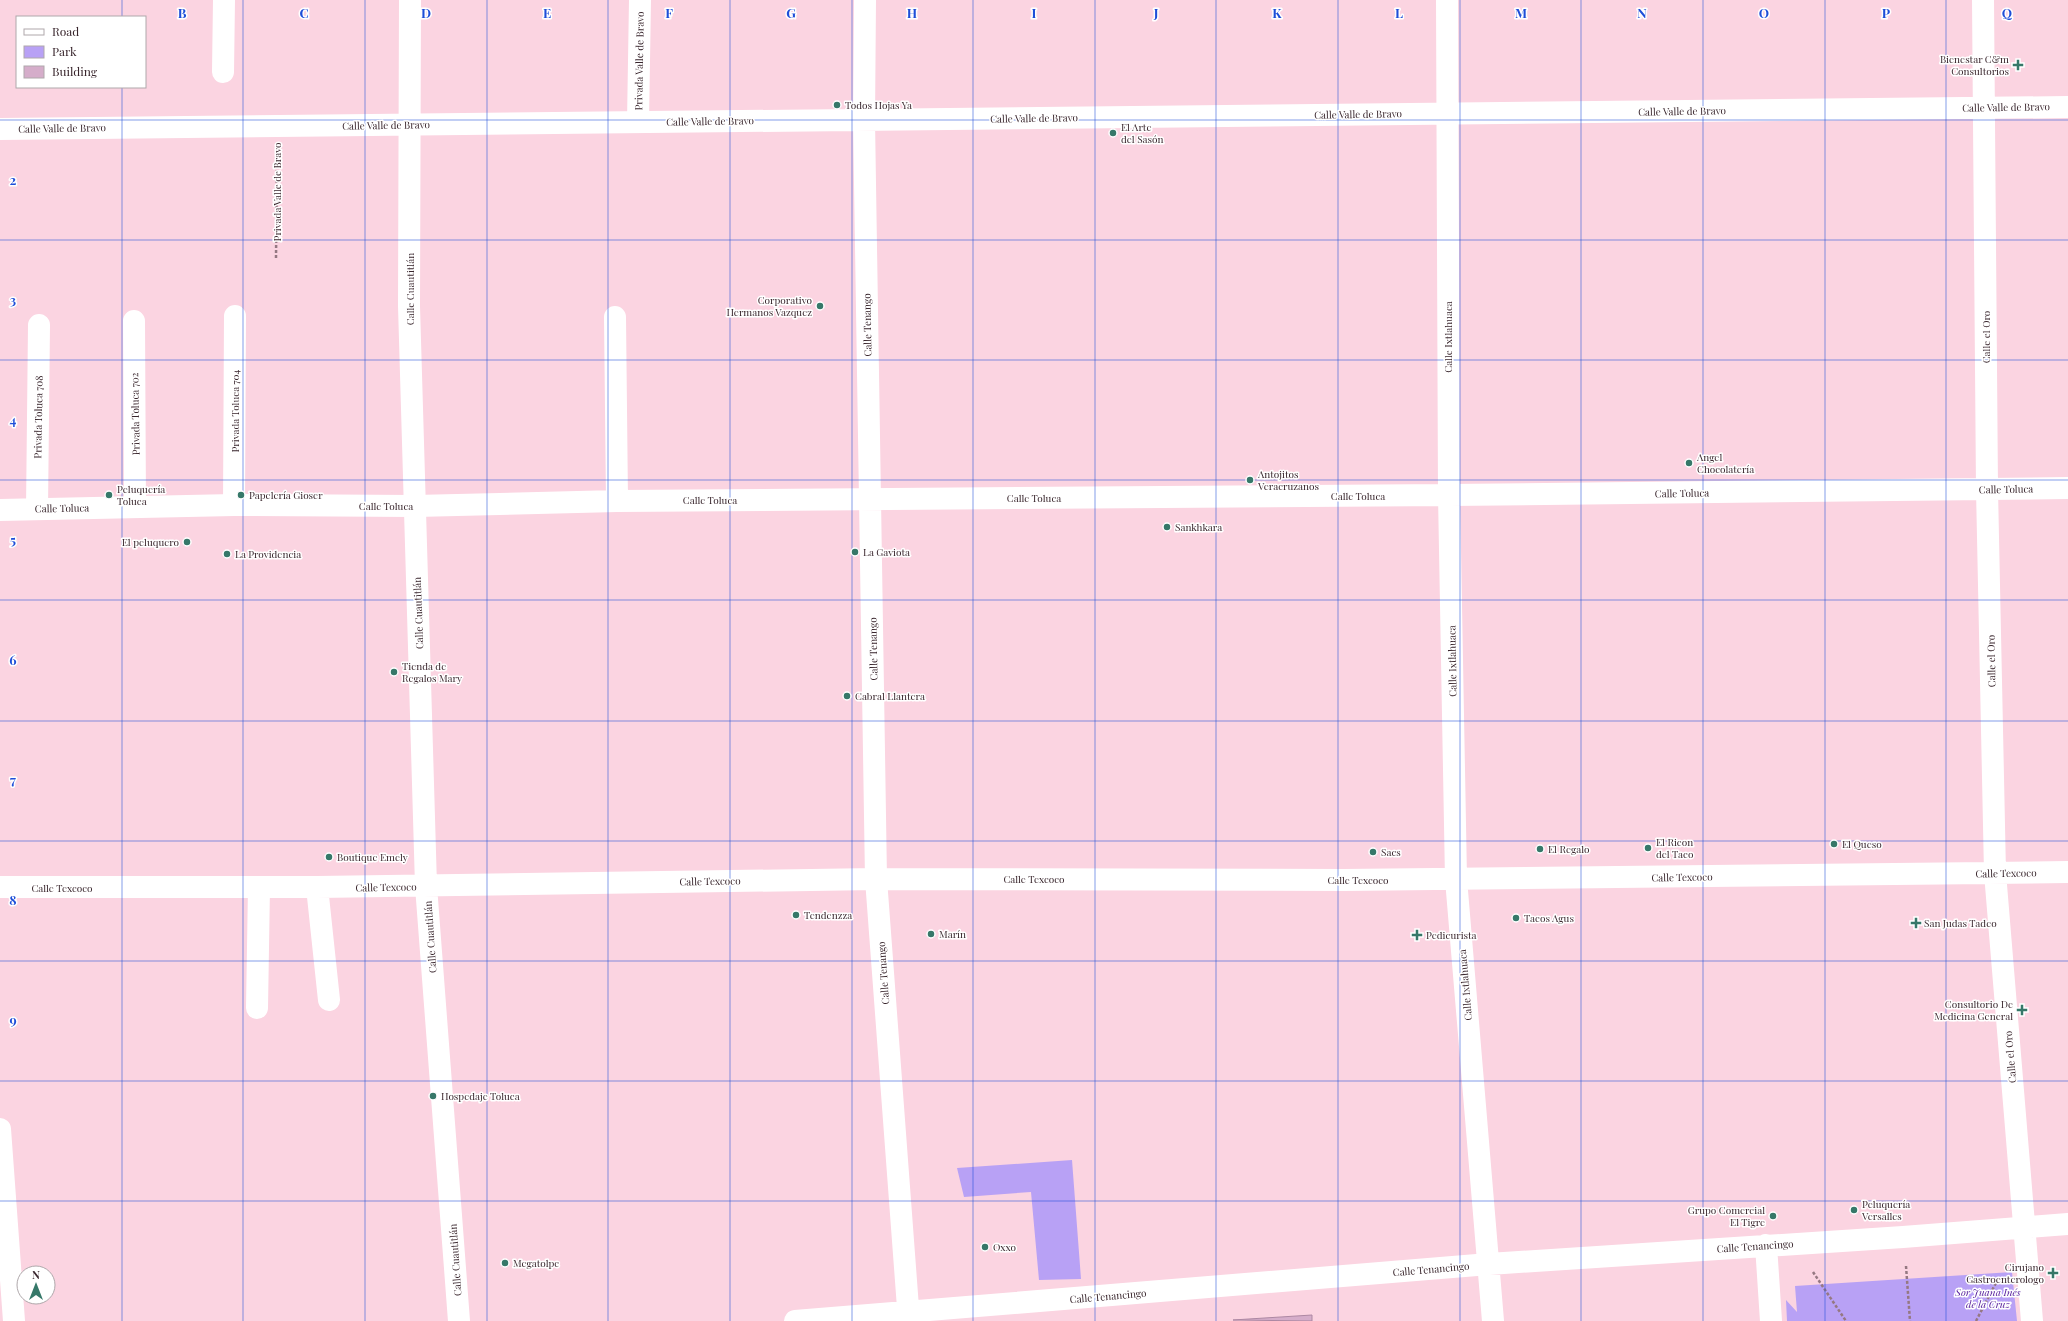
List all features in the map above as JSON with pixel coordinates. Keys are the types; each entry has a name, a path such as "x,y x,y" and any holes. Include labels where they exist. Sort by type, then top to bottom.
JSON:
{"street":[{"path":"223,72 224,0"},
{"name":"Calle Cuautitlán","path":"410,0 410,306 426,886 459,1321"},
{"name":"Privada Valle de Bravo","path":"638,122 640,0"},
{"name":"Calle Tenango","path":"865,0 864,120 876,878 909,1317"},
{"name":"Calle Ixtlahuaca","path":"1447,0 1446,114 1449,495 1456,879 1493,1321"},
{"name":"Calle el Oro","path":"1983,0 1987,489 1995,873 2032,1321"},
{"name":"Calle Valle de Bravo","path":"0,129 2068,107"},
{"name":"Privada Toluca 704","path":"234,505 235,316"},
{"path":"615,317 617,501"},
{"name":"Privada Toluca 702","path":"134,321 135,507"},
{"name":"Privada Toluca 708","path":"37,509 39,325"},
{"name":"Calle Toluca","path":"0,510 234,505 415,506 617,501 1449,495 2068,488"},
{"name":"Calle Texcoco","path":"0,887 426,886 876,878 1456,879 2068,872"},
{"path":"257,1008 259,887"},
{"path":"317,887 329,1000"},
{"path":"0,1129 14,1321"},
{"name":"Calle Tenancingo","path":"795,1321 909,1317 1489,1264 1903,1237 2068,1224"},
{"path":"1766,1246 1771,1321"}],"path":[{"name":"Privada Valle de Bravo","path":"276,258 277,126"},
{"path":"1903,1237 1910,1321"},
{"path":"1794,1244 1846,1321"}],"green space":[{"path":"1072,1160 1081,1279 1039,1280 1031,1192 964,1197 957,1168"},
{"name":"Sor Juana Inés de la Cruz","path":"2012,1272 2017,1321 1787,1321 1786,1300 1797,1312 1795,1286"}],"building":[{"path":"1312,1315 1312,1321 1233,1320"}],"place":[{"name":"Bienestar C&m Consultorios","path":"2018,65"},
{"name":"Todos Hojas Ya","path":"837,105"},
{"name":"El Arte del Sasón","path":"1113,133"},
{"name":"Corporativo Hermanos Vazquez","path":"820,306"},
{"name":"Angel Chocolatería","path":"1689,463"},
{"name":"Antojitos Veracruzanos","path":"1250,480"},
{"name":"Peluquería Toluca","path":"109,495"},
{"name":"Papelería Gioser","path":"241,495"},
{"name":"Sankhkara","path":"1167,527"},
{"name":"El peluquero","path":"187,542"},
{"name":"La Gaviota","path":"855,552"},
{"name":"La Providencia","path":"227,554"},
{"name":"Tienda de Regalos Mary","path":"394,672"},
{"name":"Cabral Llantera","path":"847,696"},
{"name":"El Queso","path":"1834,844"},
{"name":"El Ricon del Taco","path":"1648,848"},
{"name":"El Regalo","path":"1540,849"},
{"name":"Sacs","path":"1373,852"},
{"name":"Boutique Emely","path":"329,857"},
{"name":"Tendenzza","path":"796,915"},
{"name":"Tacos Agus","path":"1516,918"},
{"name":"San Judas Tadeo","path":"1916,923"},
{"name":"Marín","path":"931,934"},
{"name":"Pedicurista","path":"1417,935"},
{"name":"Consultorio De Medicina General","path":"2022,1010"},
{"name":"Hospedaje Toluca","path":"433,1096"},
{"name":"Peluquería Versalles","path":"1854,1210"},
{"name":"Grupo Comercial El Tigre","path":"1773,1216"},
{"name":"Oxxo","path":"985,1247"},
{"name":"Megatolpc","path":"505,1263"},
{"name":"Cirujano Gastroenterologo","path":"2053,1273"}]}
